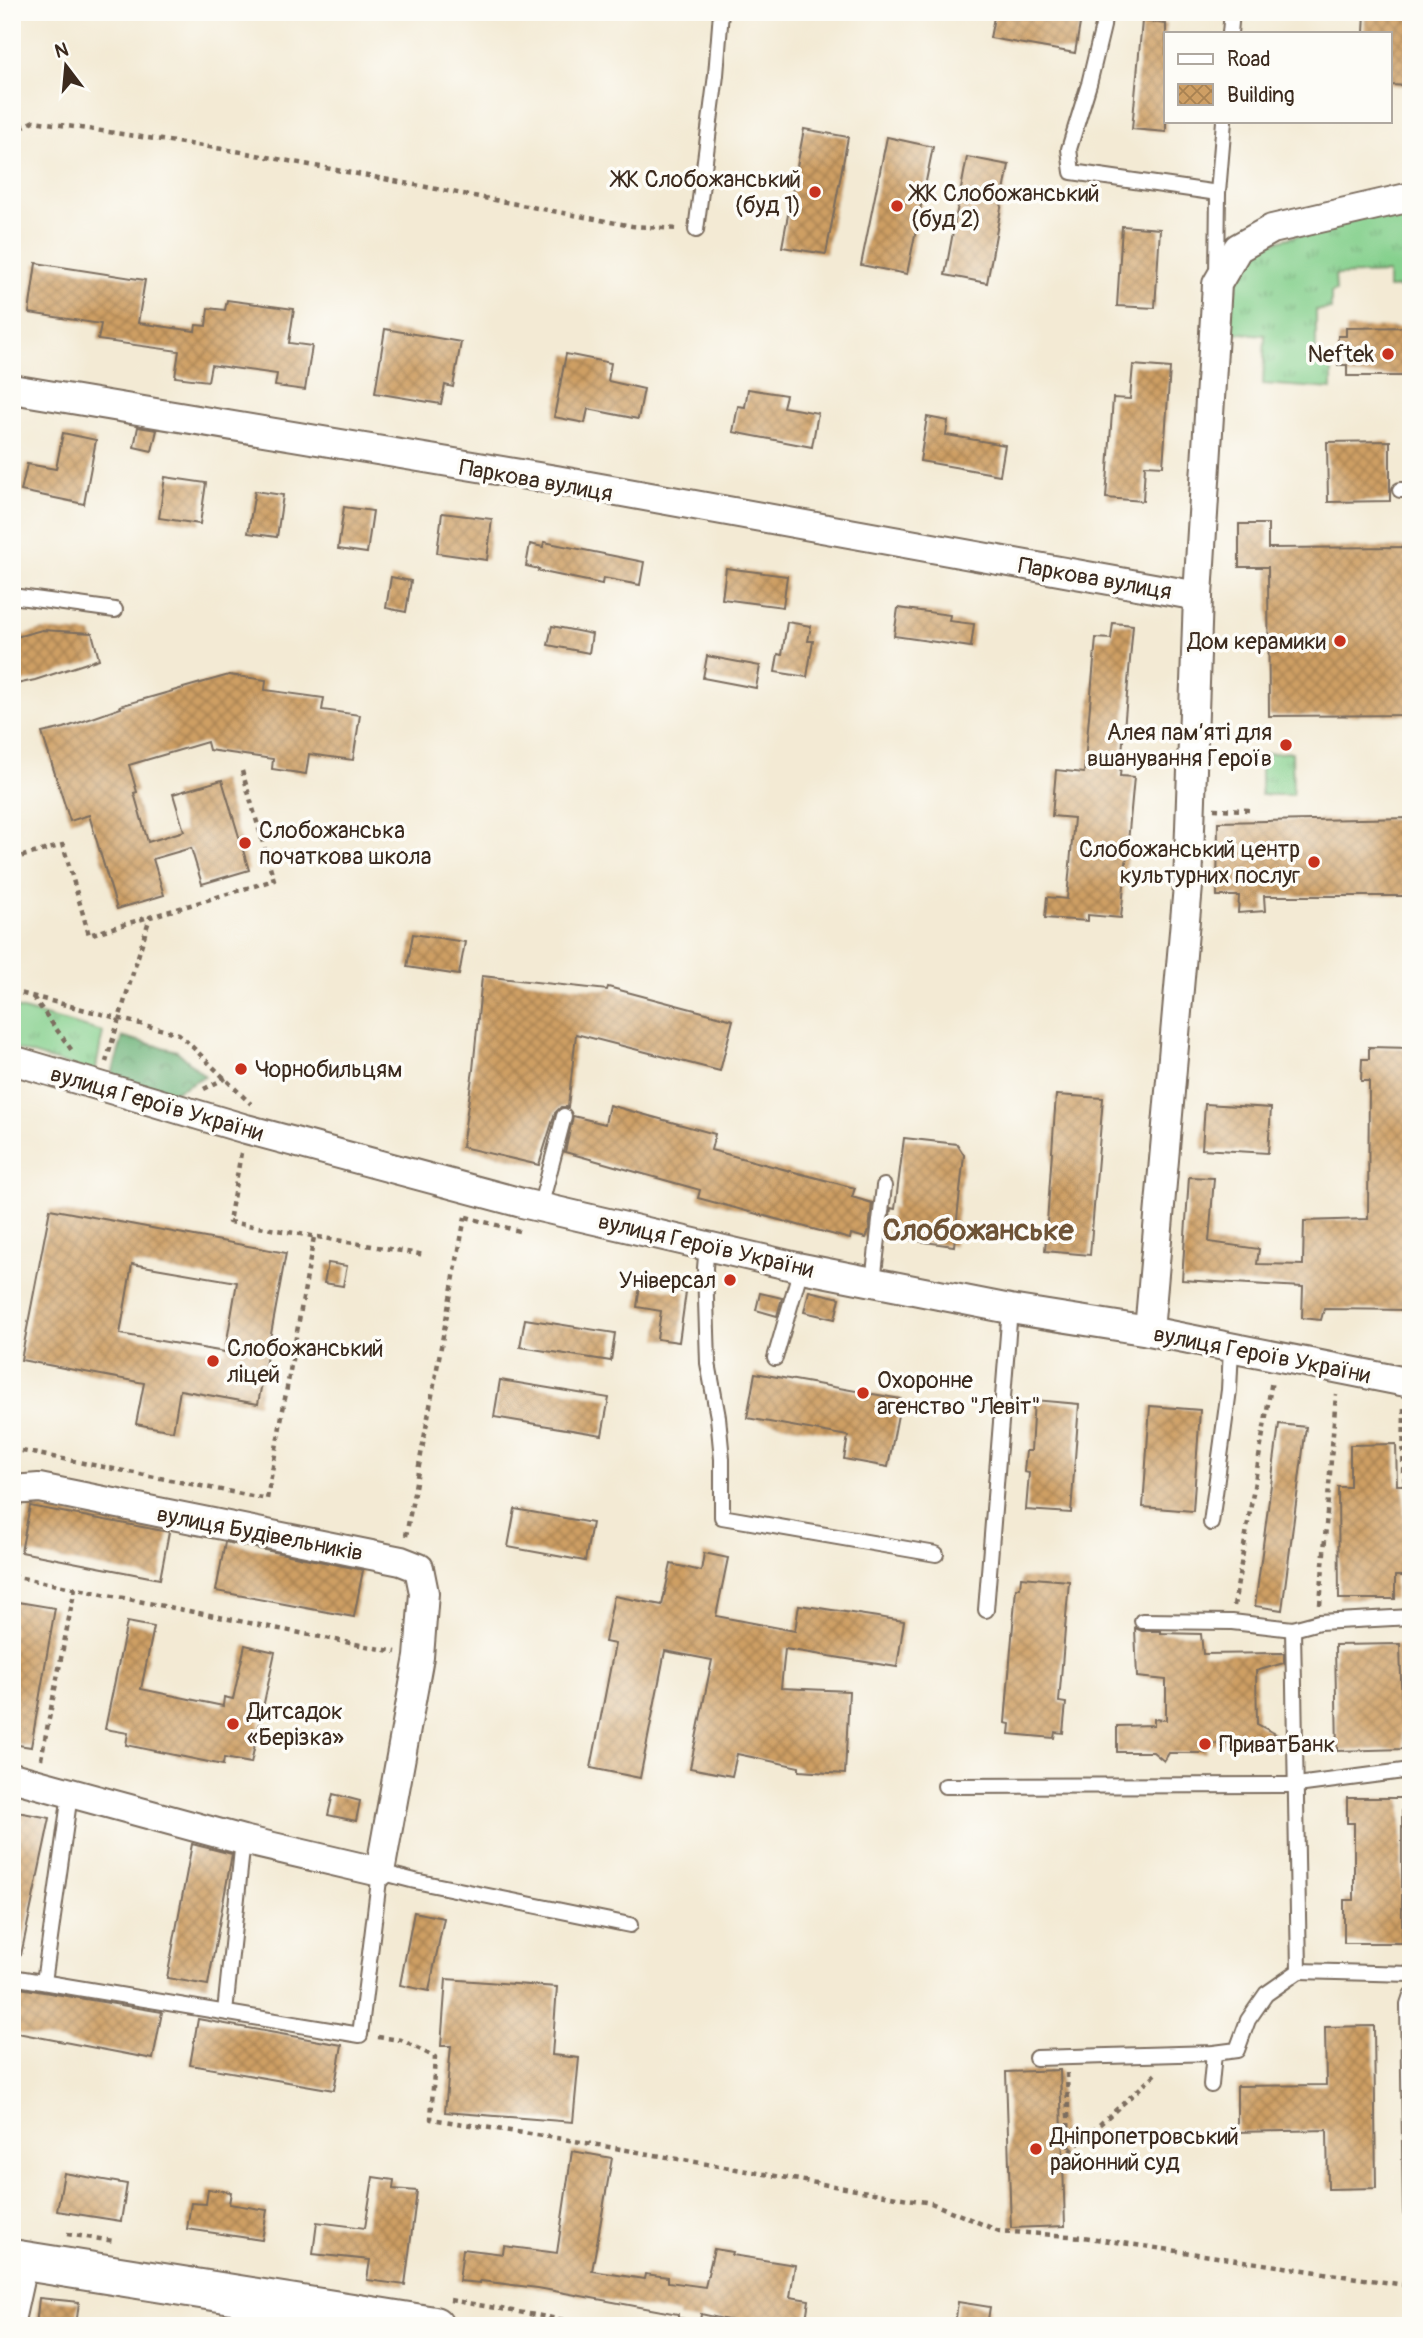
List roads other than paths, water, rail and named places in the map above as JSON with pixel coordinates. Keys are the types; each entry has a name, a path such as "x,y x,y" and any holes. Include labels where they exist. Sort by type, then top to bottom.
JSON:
{"main road":[{"path":"21,2260 434,2326"}],"street":[{"path":"1149,1331 1188,886 1198,596 1216,284 1238,247 1272,229 1411,197"},
{"name":"Паркова вулиця","path":"12,389 556,480 1198,596"},
{"name":"вулиця Героїв України","path":"12,1060 246,1129 540,1208 797,1267 1010,1309 1149,1331 1231,1348 1407,1394"},
{"name":"вулиця Будівельників","path":"12,1490 39,1488 401,1561 419,1568 425,1593 419,1657 380,1871"},
{"path":"24,1781 243,1840 380,1871"}],"lane":[{"path":"696,230 716,75 721,12"},
{"path":"1104,12 1089,84 1069,149 1072,172 1218,193"},
{"path":"1230,32 1231,12"},
{"path":"1216,284 1218,193 1224,122"},
{"path":"12,596 115,610"},
{"path":"540,1208 564,1116"},
{"path":"873,1282 884,1186"},
{"path":"707,1245 705,1268 708,1363 718,1417 722,1459 722,1517 936,1553"},
{"path":"775,1358 797,1282 797,1267"},
{"path":"986,1610 1010,1309"},
{"path":"1211,1523 1229,1390 1231,1348"},
{"path":"1142,1621 1232,1622 1293,1629 1319,1622 1411,1617"},
{"path":"1293,1629 1299,1971"},
{"path":"945,1786 1297,1785 1411,1770"},
{"path":"44,1982 70,1794"},
{"path":"225,2012 243,1840"},
{"path":"12,1977 360,2035 380,1871 415,1881 630,1924"},
{"path":"1036,2058 1237,2050 1248,2020 1266,1994 1299,1971 1411,1974"},
{"path":"1411,1995 1408,2004 1408,2099 1411,2212"},
{"path":"1211,2085 1214,2053"},
{"path":"16,2326 23,2283 21,2260"}],"place":[{"name":"ЖК Слобожанський (буд 1)","path":"815,192"},
{"name":"ЖК Слобожанський (буд 2)","path":"897,206"},
{"name":"Neftek","path":"1388,354"},
{"name":"Дом керамики","path":"1340,641"},
{"name":"Алея пам’яті для вшанування Героїв","path":"1286,745"},
{"name":"Cлобожанська початкова школа","path":"245,843"},
{"name":"Слобожанський центр культурних послуг","path":"1314,862"},
{"name":"Чорнобильцям","path":"241,1069"},
{"name":"Універсал","path":"730,1280"},
{"name":"Слобожанський ліцей","path":"213,1361"},
{"name":"Охоронне агенство \"Левіт\"","path":"863,1393"},
{"name":"Дитсадок «Берізка»","path":"233,1724"},
{"name":"ПриватБанк","path":"1205,1744"},
{"name":"Дніпропетровський районний суд","path":"1036,2149"}],"district":[{"name":"Слобожанське","path":"978,1230"}]}
